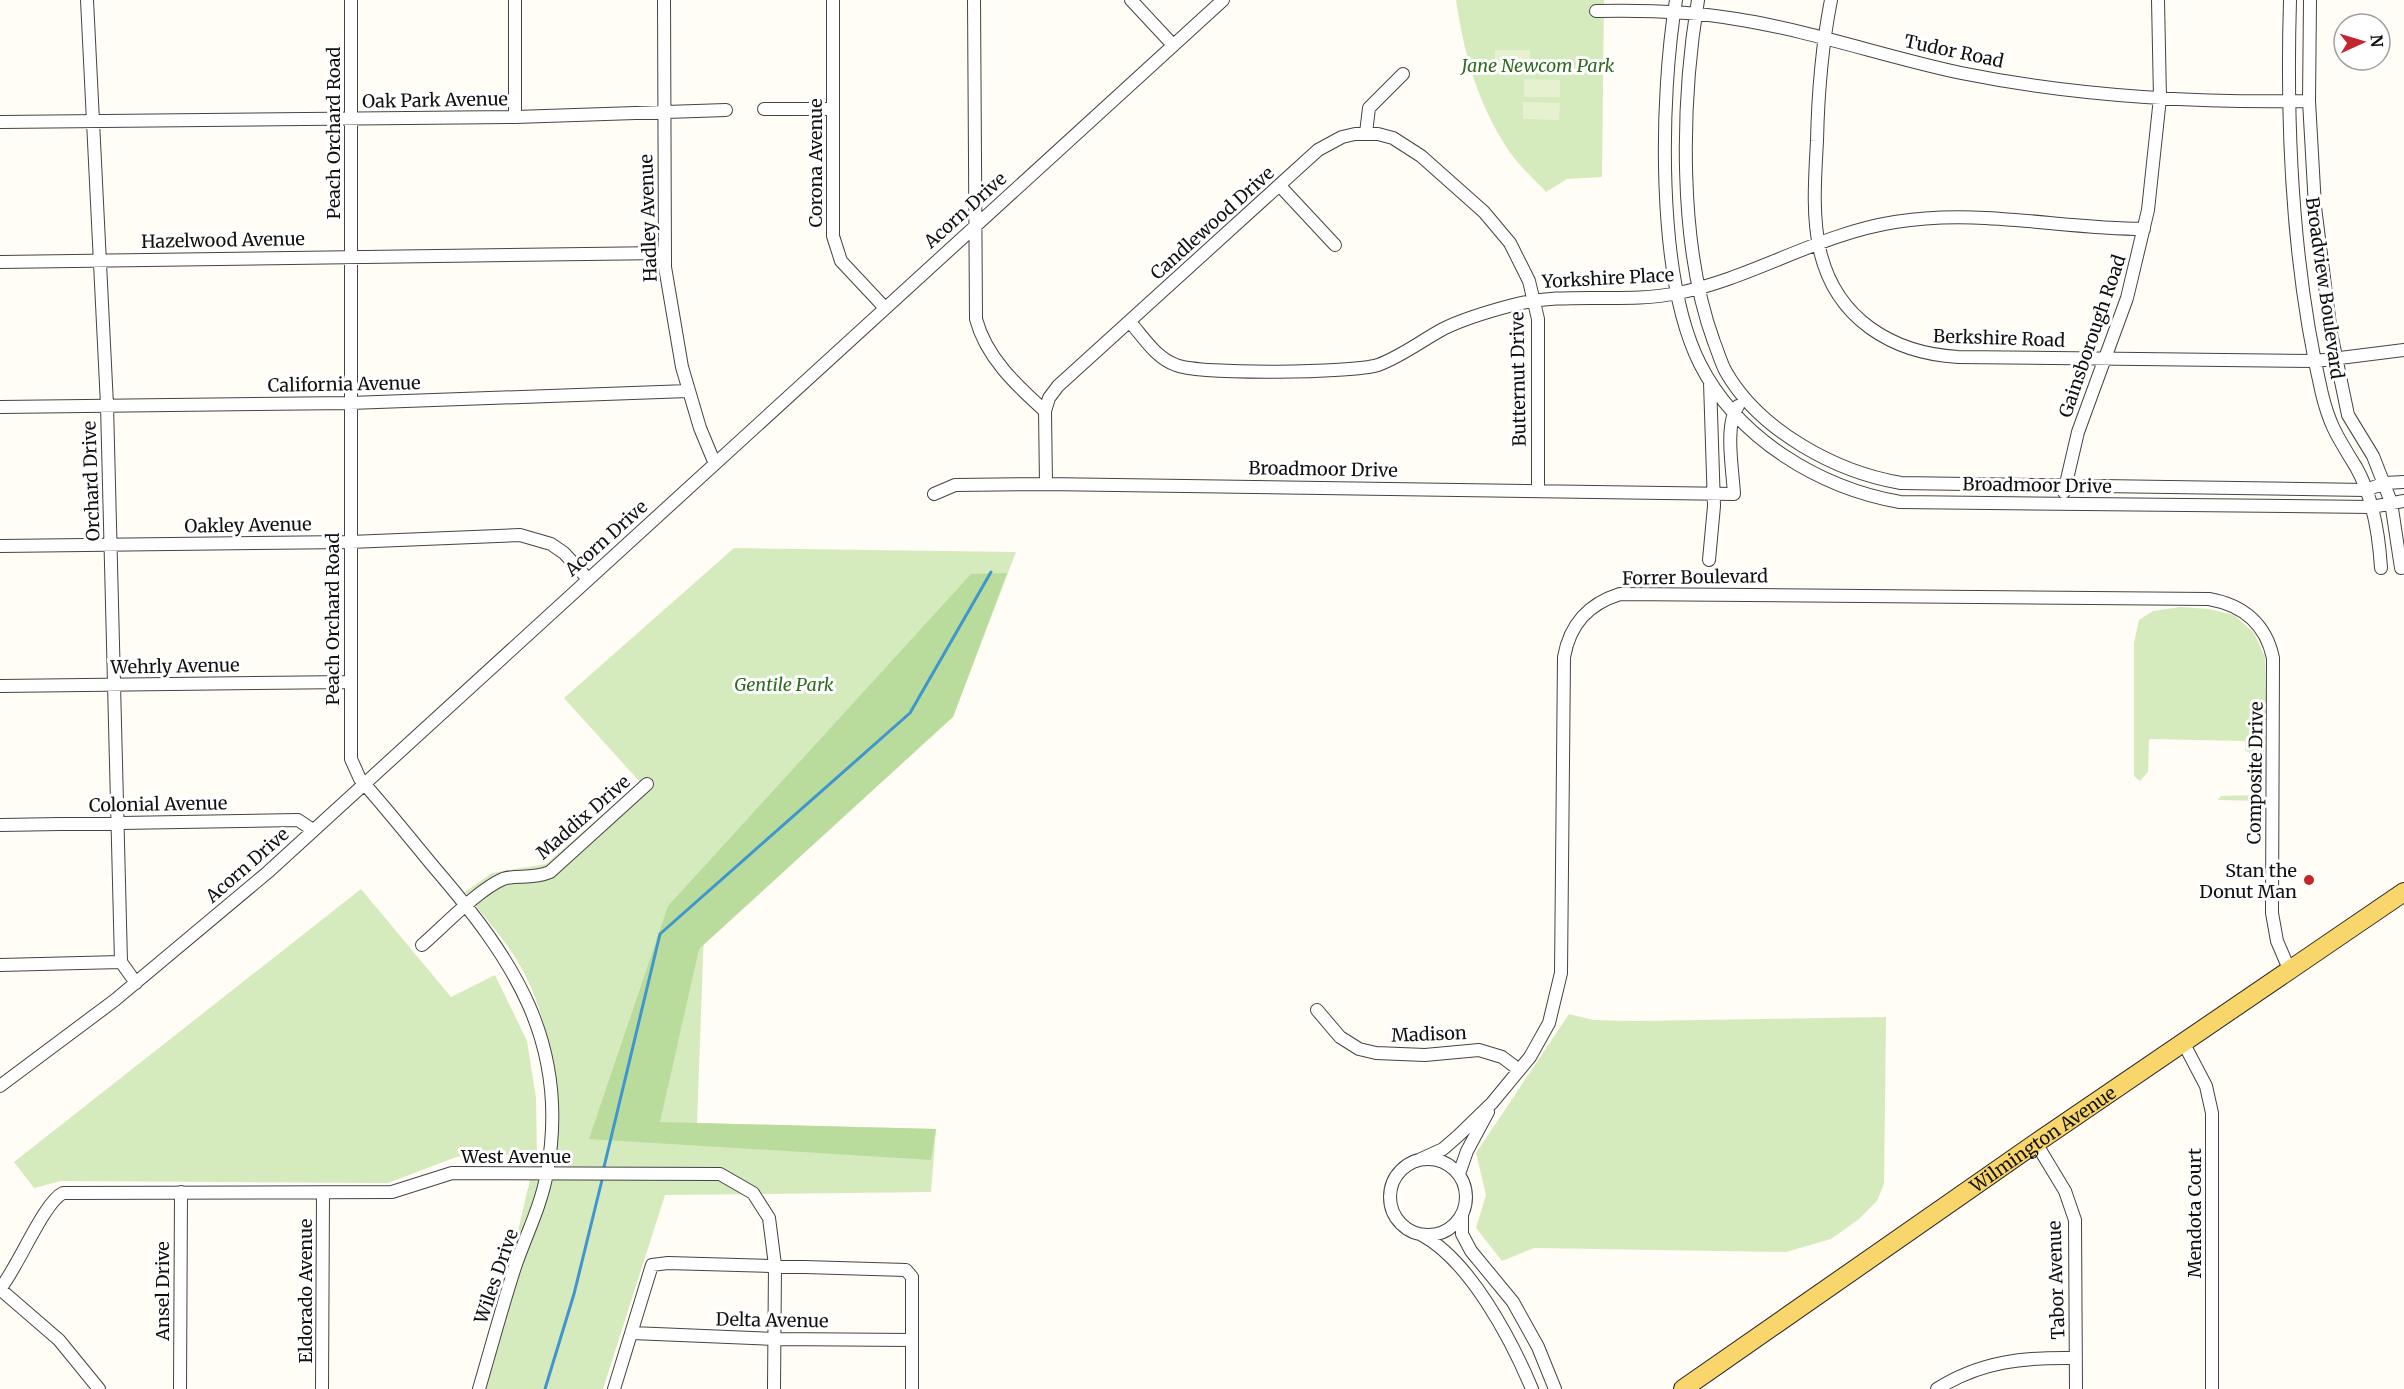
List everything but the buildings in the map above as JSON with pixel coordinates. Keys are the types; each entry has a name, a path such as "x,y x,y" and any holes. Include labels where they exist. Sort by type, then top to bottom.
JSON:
{"main road":[{"name":"Wilmington Avenue","path":"1683,1389 2036,1143 2404,892"}],"street":[{"name":"Orchard Drive","path":"87,0 107,405 121,962"},
{"name":"Peach Orchard Road","path":"351,0 351,759 355,773 494,940 520,984 538,1031 548,1068 552,1100 547,1174"},
{"path":"515,0 515,117"},
{"name":"Hadley Avenue","path":"664,0 664,253 673,325 688,391 715,464"},
{"name":"Corona Avenue","path":"833,0 833,236 836,248 847,268 885,308"},
{"path":"974,0 974,305 980,336 993,357 1045,411 1046,484"},
{"path":"1131,0 1173,45"},
{"name":"Acorn Drive","path":"0,1086 136,983 313,830 1223,0"},
{"path":"1697,288 1687,168 1688,115 1698,0"},
{"name":"Berkshire Road","path":"1831,0 1825,39 1815,165 1819,242 1824,265 1840,296 1863,323 1893,342 1934,356 2316,361 2404,350"},
{"name":"Gainsborough Road","path":"2064,504 2064,485 2078,432 2127,298 2144,229 2155,157 2160,98 2158,0"},
{"name":"Broadview Boulevard","path":"2290,0 2289,101 2295,209 2316,361 2329,421 2369,499 2381,568"},
{"name":"Broadview Boulevard","path":"2310,0 2309,100 2315,207 2335,357 2348,415 2392,495 2401,568"},
{"path":"1675,6 1667,104 1666,169 1677,293 1700,364 1710,382 1714,493 1709,560"},
{"name":"Tudor Road","path":"1596,11 1675,6 1695,15 1735,18 1999,80 2095,93 2160,98 2309,100"},
{"path":"1366,133 1369,108 1403,74"},
{"path":"764,109 833,109"},
{"name":"Oak Park Avenue","path":"0,122 515,117 726,110"},
{"name":"Candlewood Drive","path":"1045,411 1055,390 1280,186 1331,142 1366,133"},
{"name":"Butternut Drive","path":"1366,133 1393,138 1405,144 1484,212 1510,243 1529,281 1538,319 1538,490"},
{"path":"1280,186 1335,244"},
{"name":"Yorkshire Place","path":"1130,322 1165,360 1190,369 1342,371 1375,366 1392,359 1443,329 1468,318 1535,301 1619,299 1677,293 1743,274 1819,242 1868,226 1951,215 1980,215 2095,228 2144,229"},
{"name":"Hazelwood Avenue","path":"0,262 664,253"},
{"name":"Broadmoor Drive","path":"1697,288 1725,371 1746,396 1781,431 1812,452 1830,462 1883,480 1901,483 2064,485 2369,499 2392,495"},
{"name":"Broadmoor Drive","path":"1710,382 1734,411 1770,445 1803,468 1823,479 1879,498 1900,502 2064,504 2369,499 2392,495 2404,482"},
{"name":"California Avenue","path":"0,407 350,404 688,391"},
{"path":"1714,493 1734,494 1731,429 1734,411 1746,396"},
{"name":"Broadmoor Drive","path":"934,494 955,485 1046,484 1714,493"},
{"name":"Oakley Avenue","path":"0,546 350,542 520,535 551,544 575,564 588,579"},
{"name":"Forrer Boulevard","path":"1532,1389 1498,1322 1473,1285 1439,1244 1400,1222 1393,1211 1390,1198 1394,1180 1401,1169 1443,1149 1492,1103 1541,1040 1558,995 1562,950 1564,657 1574,626 1597,603 1632,593 2209,599 2224,602 2251,617"},
{"name":"Composite Drive","path":"2251,617 2264,632 2273,658 2272,913 2277,941 2289,969"},
{"name":"Wehrly Avenue","path":"0,686 351,682"},
{"name":"Maddix Drive","path":"422,945 490,885 507,878 534,878 550,872 647,784"},
{"name":"Colonial Avenue","path":"0,825 298,820 313,830"},
{"path":"0,965 121,962 136,983"},
{"name":"Madison","path":"1317,1010 1340,1037 1359,1049 1377,1053 1425,1055 1479,1050 1502,1057 1518,1069"},
{"name":"Mendota Court","path":"2184,1044 2206,1086 2212,1113 2212,1389"},
{"name":"Forrer Boulevard","path":"1459,1174 1467,1151 1492,1103"},
{"name":"Tabor Avenue","path":"2036,1143 2065,1191 2075,1220 2076,1389"},
{"path":"1421,1159 1435,1159 1447,1164 1459,1174 1465,1186 1466,1200 1461,1215 1453,1225 1442,1232 1421,1234"},
{"name":"West Avenue","path":"0,1289 30,1243 46,1209 56,1196 72,1192 392,1192 452,1173 720,1174 753,1193 770,1218 775,1265 774,1389"},
{"name":"Wiles Drive","path":"479,1389 516,1264 537,1212 547,1174"},
{"name":"Ansel Drive","path":"180,1389 181,1192"},
{"name":"Eldorado Avenue","path":"322,1389 323,1193"},
{"path":"1461,1215 1462,1234 1471,1251 1513,1302 1538,1347 1555,1389"},
{"path":"614,1389 652,1265 668,1263 896,1268 909,1273 912,1277 912,1389"},
{"path":"0,1289 59,1340 99,1389"},
{"name":"Delta Avenue","path":"632,1333 775,1339 912,1340"},
{"path":"1937,1389 1970,1371 2005,1361 2076,1358"}],"green space":[{"name":"Jane Newcom Park","path":"1456,0 1604,0 1602,177 1567,179 1546,192 1517,162 1498,134 1481,97 1463,40"},
{"path":"1495,50 1530,50 1531,73 1495,74"},
{"path":"1524,79 1560,80 1560,97 1524,97"},
{"path":"1523,102 1560,103 1559,120 1523,119"},
{"name":"Gentile Park","path":"734,548 1016,552 953,717 704,931 697,1123 936,1129 931,1192 665,1195 603,1389 481,1389 536,1154 456,1157 388,1183 61,1181 34,1188 14,1162 361,889 451,997 495,975 527,1041 536,1098 537,1154 547,1173 553,1169 557,1118 556,1090 547,1035 539,1009 518,962 465,892 492,873 546,864 640,782 564,698"},
{"path":"1007,573 953,717 699,949 660,1122 936,1129 931,1160 589,1139 668,906 971,574"},
{"path":"2181,607 2209,609 2234,615 2254,633 2265,657 2266,702 2262,801 2218,800 2221,796 2254,795 2252,755 2245,750 2245,741 2149,739 2148,772 2140,781 2134,776 2134,643 2139,620 2153,611"},
{"path":"1569,1014 1593,1020 1633,1021 1886,1017 1884,1184 1877,1201 1859,1219 1831,1239 1786,1252 1534,1248 1502,1261 1476,1228 1486,1195 1476,1153"}],"waterway":[{"path":"604,1167 660,934 910,713 991,572"},
{"path":"545,1389 574,1294 602,1180"}],"place":[{"name":"Stan the Donut Man","path":"2309,880"}]}
